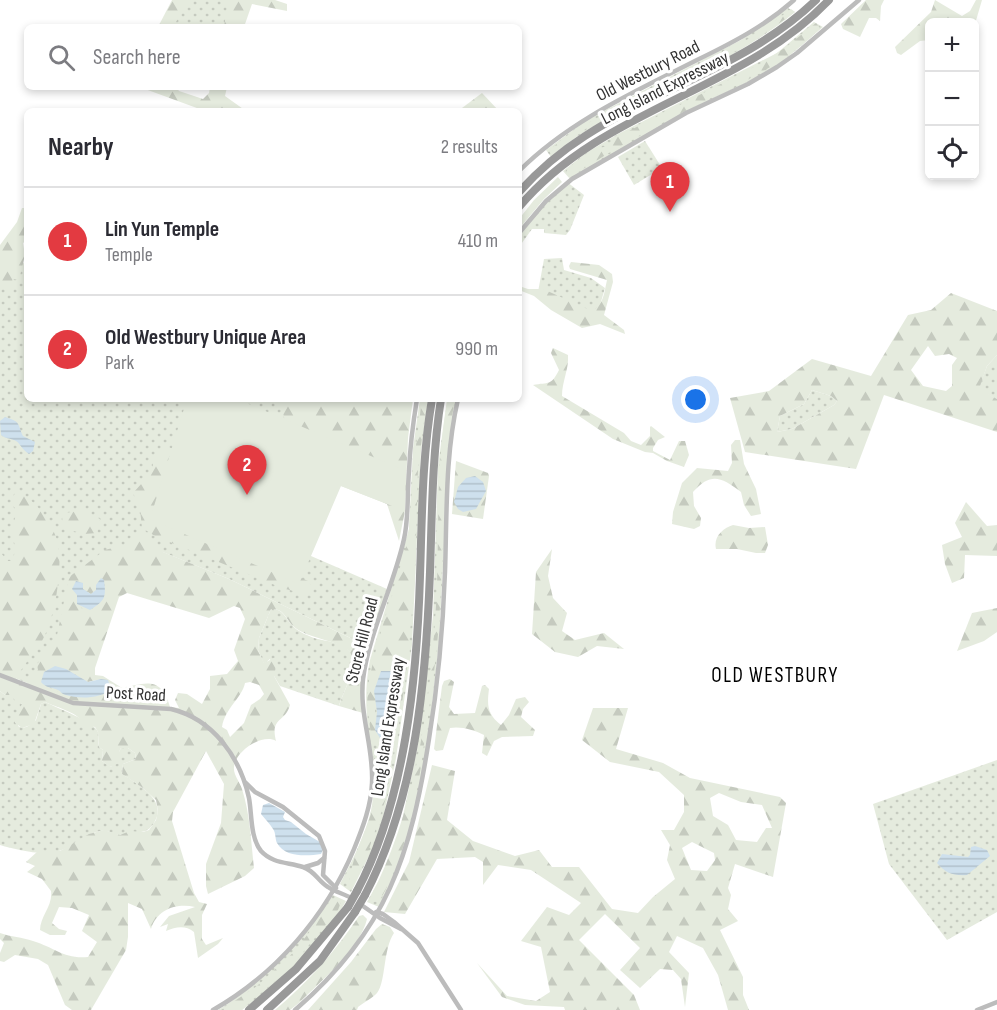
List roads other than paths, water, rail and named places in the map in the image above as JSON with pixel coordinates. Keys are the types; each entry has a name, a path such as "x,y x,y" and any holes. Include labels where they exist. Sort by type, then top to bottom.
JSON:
{"highway":[{"name":"Long Island Expressway","path":"522,189 550,162 586,135 757,46 816,0"},
{"name":"Long Island Expressway","path":"522,204 559,167 586,147 763,54 800,27 829,0"},
{"name":"Long Island Expressway","path":"249,1010 297,969 348,907 376,851 387,819 405,735 417,636 423,473 432,402"},
{"name":"Long Island Expressway","path":"267,1010 320,961 356,912 384,856 396,824 415,727 428,616 433,465 441,402"}],"main road":[{"name":"Old Westbury Road","path":"522,168 577,123 744,36 794,0"},
{"path":"522,229 546,201 572,179 686,113 740,88 777,66 797,53 859,0"},
{"name":"Store Hill Road","path":"213,1010 253,982 287,951 312,922 334,888 357,842 370,801 372,767 362,706 363,679 405,535 417,402"},
{"path":"295,1010 344,962 394,880 406,851 427,754 441,639 449,463 457,402"},
{"name":"Post Road","path":"0,675 74,703 165,708 182,712 206,726 221,738 243,778 255,792 280,805 317,834 323,844 323,875 334,888"},
{"name":"Post Road","path":"243,778 249,798 254,836 261,850 274,861 302,867 314,873 324,884 401,928 424,951 461,1010"},
{"path":"249,798 250,794 255,792"},
{"path":"302,867 316,864 324,857"},
{"path":"977,1010 997,1002"}],"water":[{"path":"5,417 14,420 23,436 35,442 33,451 29,454 16,441 1,435 0,421"},
{"path":"475,476 483,482 486,491 476,509 463,512 454,502 458,487 466,478"},
{"path":"101,578 104,580 105,590 102,601 90,610 77,604 77,595 72,589 76,581 83,583 83,589 91,594 96,590 96,585"},
{"path":"55,666 66,669 88,682 108,680 111,689 101,695 89,697 64,695 41,682 44,672"},
{"path":"381,671 399,674 388,734 380,738 375,730 377,712 374,691"},
{"path":"269,803 285,812 283,817 285,820 320,842 323,850 321,854 297,855 281,848 276,841 274,831 261,814 263,805"},
{"path":"971,847 987,850 990,856 967,875 950,873 937,863 942,854 968,857"}],"place":[{"name":"Lin Yun Temple","path":"670,212"},
{"name":"Old Westbury Unique Area","path":"247,495"}],"district":[{"name":"OLD WESTBURY","path":"775,675"}]}
